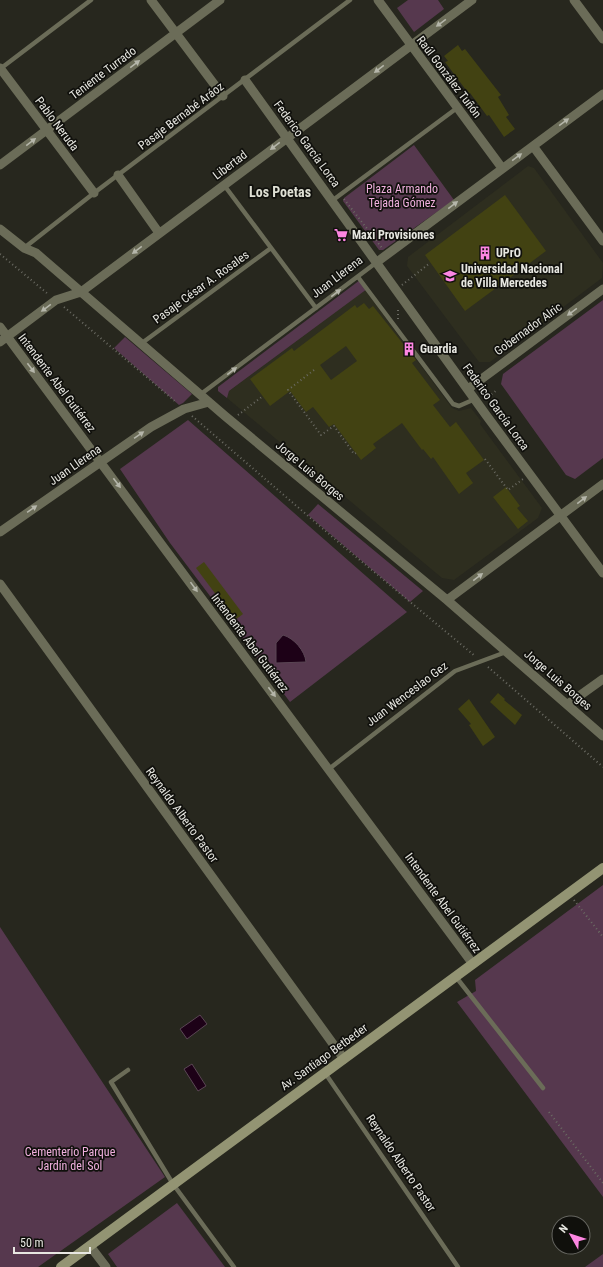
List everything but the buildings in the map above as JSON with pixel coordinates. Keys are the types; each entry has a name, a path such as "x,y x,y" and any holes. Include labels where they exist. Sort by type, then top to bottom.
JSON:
{"main road":[{"name":"Av. Santiago Betbeder","path":"61,1267 603,868"}],"street":[{"path":"151,0 223,96"},
{"name":"Teniente Turrado","path":"0,165 220,0"},
{"name":"Raúl González Tuñón","path":"378,0 502,168"},
{"name":"Libertad","path":"4,339 56,300 81,292 472,0"},
{"path":"574,0 603,39"},
{"name":"Pablo Neruda","path":"0,69 94,193"},
{"name":"Federico García Lorca","path":"245,80 476,401 603,573"},
{"name":"Juan Llerena","path":"377,262 603,94"},
{"path":"533,146 603,241"},
{"path":"118,175 159,233"},
{"name":"Jorge Luis Borges","path":"0,229 24,248 36,253 209,402 447,600 603,736"},
{"name":"Gobernador Alric","path":"468,389 603,289"},
{"name":"Intendente Abel Gutiérrez","path":"0,327 4,339 101,461 473,964"},
{"name":"Juan Llerena","path":"0,532 151,427 184,409 209,402"},
{"path":"447,600 603,484"},
{"name":"Reynaldo Alberto Pastor","path":"0,584 344,1059"},
{"path":"568,704 603,679"},
{"path":"90,1246 106,1267"}],"lane":[{"path":"0,69 91,0"},
{"name":"Pasaje Bernabé Aráoz","path":"24,248 94,193 350,0"},
{"path":"332,200 457,108"},
{"path":"224,185 316,308"},
{"name":"Pasaje César A. Rosales","path":"142,343 272,248"},
{"name":"Juan Llerena","path":"201,394 377,262"},
{"path":"358,277 453,404 459,406 476,401"},
{"name":"Juan Wenceslao Gez","path":"329,769 455,671 483,662 506,651"},
{"path":"456,976 543,1088"},
{"path":"128,1070 111,1082 173,1184 234,1267"},
{"name":"Reynaldo Alberto Pastor","path":"325,1073 458,1267"}],"path":[{"path":"344,198 383,250"},
{"path":"0,254 56,300 343,546 483,662 603,766"},
{"path":"397,290 430,263"},
{"path":"314,370 288,390 321,435 334,426 354,454 356,453"},
{"path":"476,401 497,390"},
{"path":"238,415 263,396"},
{"path":"485,460 508,490 530,474"},
{"path":"569,894 603,937"},
{"path":"549,1112 603,1183"}],"shaded area":[{"path":"528,166 534,168 603,263 602,278 490,362 479,362 407,266 408,257"},
{"path":"365,290 452,408 459,411 471,408 481,421 480,424 542,508 538,518 454,580 442,578 227,398 229,391"},
{"path":"283,635 295,642 301,649 306,662 276,663 276,643"},
{"path":"200,1015 207,1024 187,1039 180,1029"},
{"path":"192,1064 206,1086 198,1091 184,1069"}],"green space":[{"path":"408,0 438,0 444,9 414,32 397,8"},
{"name":"Plaza Armando Tejada Gómez","path":"414,145 454,200 383,250 379,250 343,201 344,198"},
{"path":"360,280 367,289 229,391 227,398 218,391 218,387"},
{"path":"603,300 603,458 575,479 566,475 501,384 503,374"},
{"path":"125,337 192,394 179,405 114,348"},
{"path":"188,420 407,612 290,702 170,543 120,469"},
{"path":"318,504 423,591 410,602 308,515"},
{"path":"603,885 603,1197 457,1002 476,991 475,980"},
{"name":"Cementerio Parque Jardín del Sol","path":"0,927 165,1177 38,1267 0,1267"},
{"path":"177,1203 225,1267 117,1267 108,1254"},
{"path":"603,1254 603,1267 585,1267"}],"place":[{"name":"Maxi Provisiones","path":"341,235"},
{"name":"UPrO","path":"485,253"},
{"name":"Universidad Nacional de Villa Mercedes","path":"450,276"},
{"name":"Guardia","path":"409,349"}],"district":[{"name":"Los Poetas","path":"280,192"}]}
